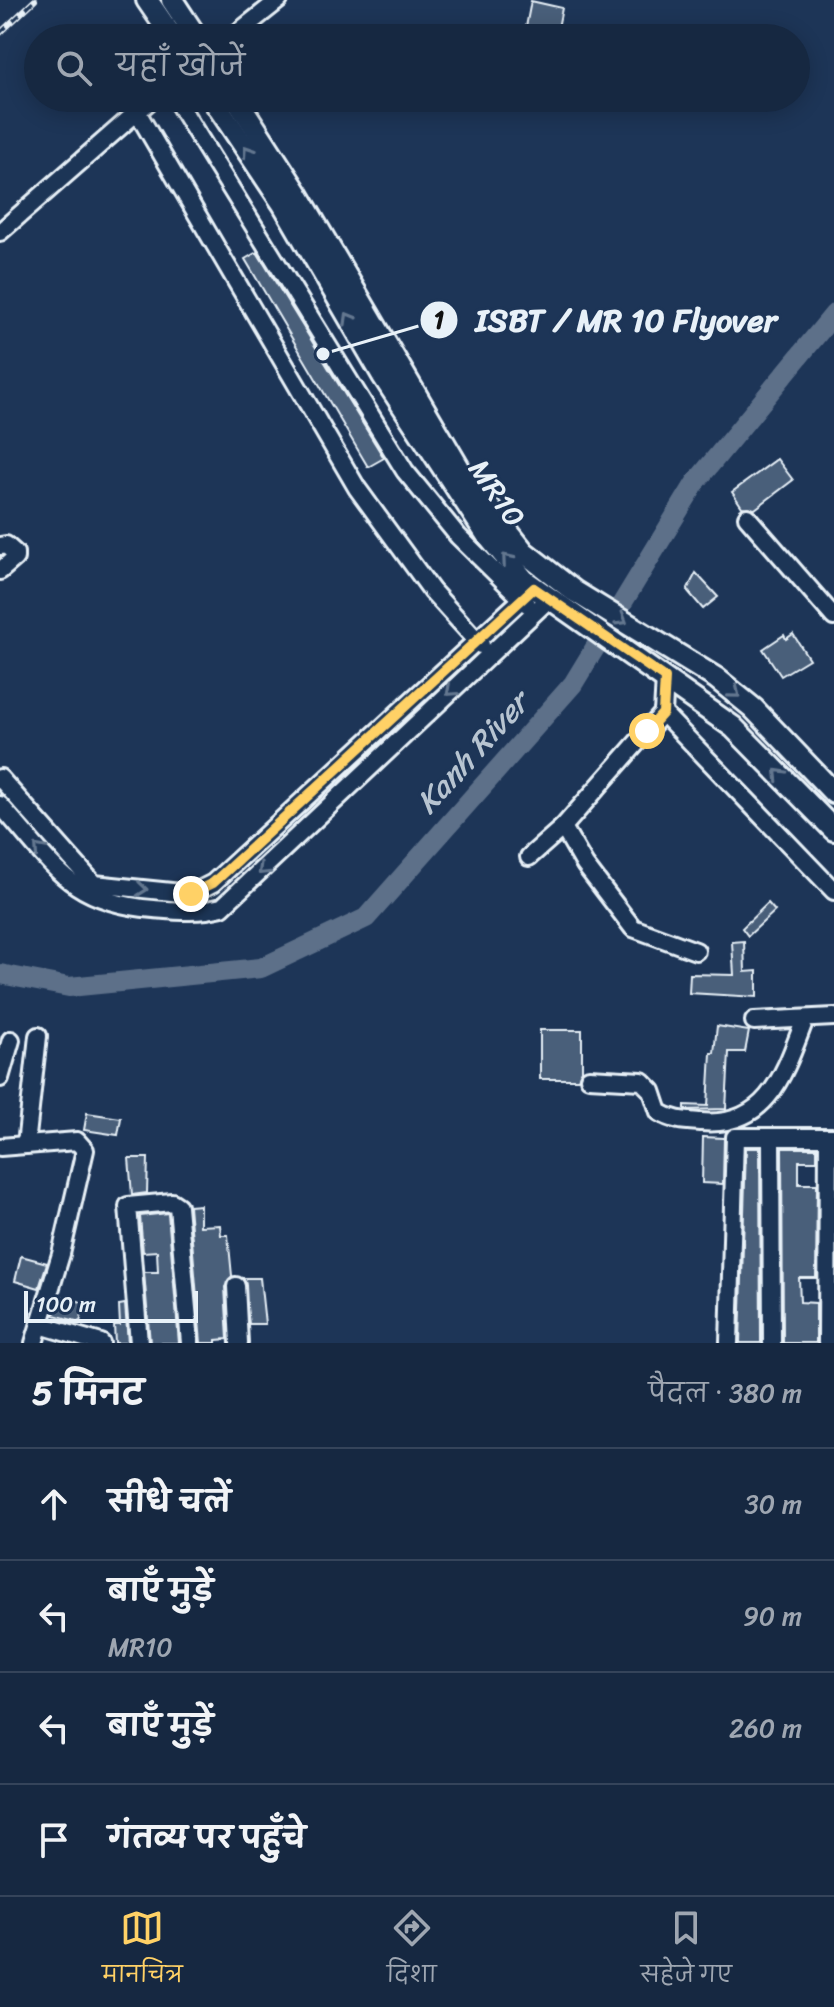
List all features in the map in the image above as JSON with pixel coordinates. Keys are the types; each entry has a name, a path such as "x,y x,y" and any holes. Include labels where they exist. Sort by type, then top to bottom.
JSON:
{"main road":[{"path":"147,0 163,24"},
{"path":"172,0 188,24"},
{"name":"MR10","path":"223,112 290,199 468,482 524,552 574,591 716,678 753,708 831,787"},
{"name":"MR10","path":"243,112 392,389 487,535 541,602 657,673 733,727 834,830"}],"street":[{"path":"249,24 279,0"},
{"path":"0,232 134,112"},
{"path":"137,112 357,488 432,591 490,655"},
{"path":"184,112 405,471 458,536 541,602"},
{"path":"747,517 834,617"},
{"path":"0,546 6,545 15,553 15,558 0,571"},
{"path":"0,778 94,884 191,894 213,883 476,639 541,602"},
{"path":"0,805 70,883 84,894 102,902 143,908 201,912 222,907 490,655 541,602"},
{"path":"657,673 663,713 834,891"},
{"path":"529,857 563,827 663,713"},
{"path":"563,827 585,865 633,928 696,951"},
{"path":"754,1021 834,1017"},
{"path":"589,1078 642,1081 652,1091 659,1112 676,1120 734,1121 768,1098 785,1073 805,1019"},
{"path":"26,1145 38,1036"},
{"path":"0,1078 11,1040"},
{"path":"729,1343 735,1137 831,1137 827,1343"},
{"path":"771,1137 772,1343"},
{"path":"0,1147 77,1141 85,1150 34,1343"},
{"path":"139,1343 128,1206 172,1202 178,1206 190,1343"},
{"path":"236,1286 239,1343"},
{"path":"40,1325 101,1343"}],"building":[{"path":"531,1 562,8 559,24 527,24"},
{"path":"257,252 384,458 368,467 245,259"},
{"path":"777,459 793,480 755,509 742,507 732,492"},
{"path":"696,573 718,597 703,609 687,590"},
{"path":"793,634 809,659 781,676 763,649 784,635 786,639"},
{"path":"768,903 775,911 748,936 742,928"},
{"path":"744,941 745,972 757,971 757,997 689,993 690,974 734,975 732,942"},
{"path":"717,1026 749,1031 745,1052 729,1052 726,1109 685,1110 685,1105 708,1106 711,1053 714,1053"},
{"path":"540,1030 582,1030 582,1070 578,1079 540,1079"},
{"path":"87,1113 121,1118 118,1135 84,1130"},
{"path":"703,1137 724,1138 723,1184 702,1183"},
{"path":"746,1148 760,1148 761,1343 740,1343"},
{"path":"782,1148 817,1148 817,1161 799,1161 799,1184 817,1184 816,1278 799,1278 800,1302 816,1303 816,1343 783,1343"},
{"path":"129,1158 148,1158 147,1193 132,1195"},
{"path":"200,1205 200,1226 220,1225 221,1235 228,1235 232,1276 225,1287 228,1339 216,1340 216,1343 201,1343 189,1206"},
{"path":"168,1213 179,1343 150,1343 144,1272 158,1272 157,1251 143,1252 140,1216"},
{"path":"21,1256 47,1263 39,1288 15,1281"},
{"path":"243,1278 260,1278 265,1324 249,1324"},
{"path":"60,1296 85,1303 80,1322 54,1315"},
{"path":"125,1304 128,1343 115,1343 114,1325 120,1325 119,1305"}],"waterway":[{"name":"Kanh River","path":"0,974 69,987 261,968 366,918 573,684 696,482 834,314"}],"railway":[{"path":"0,33 35,0"}],"place":[{"name":"ISBT / MR 10 Flyover","path":"323,354"}],"route":[{"path":"191,894 213,883 534,588 665,678 663,713 647,731"}]}
